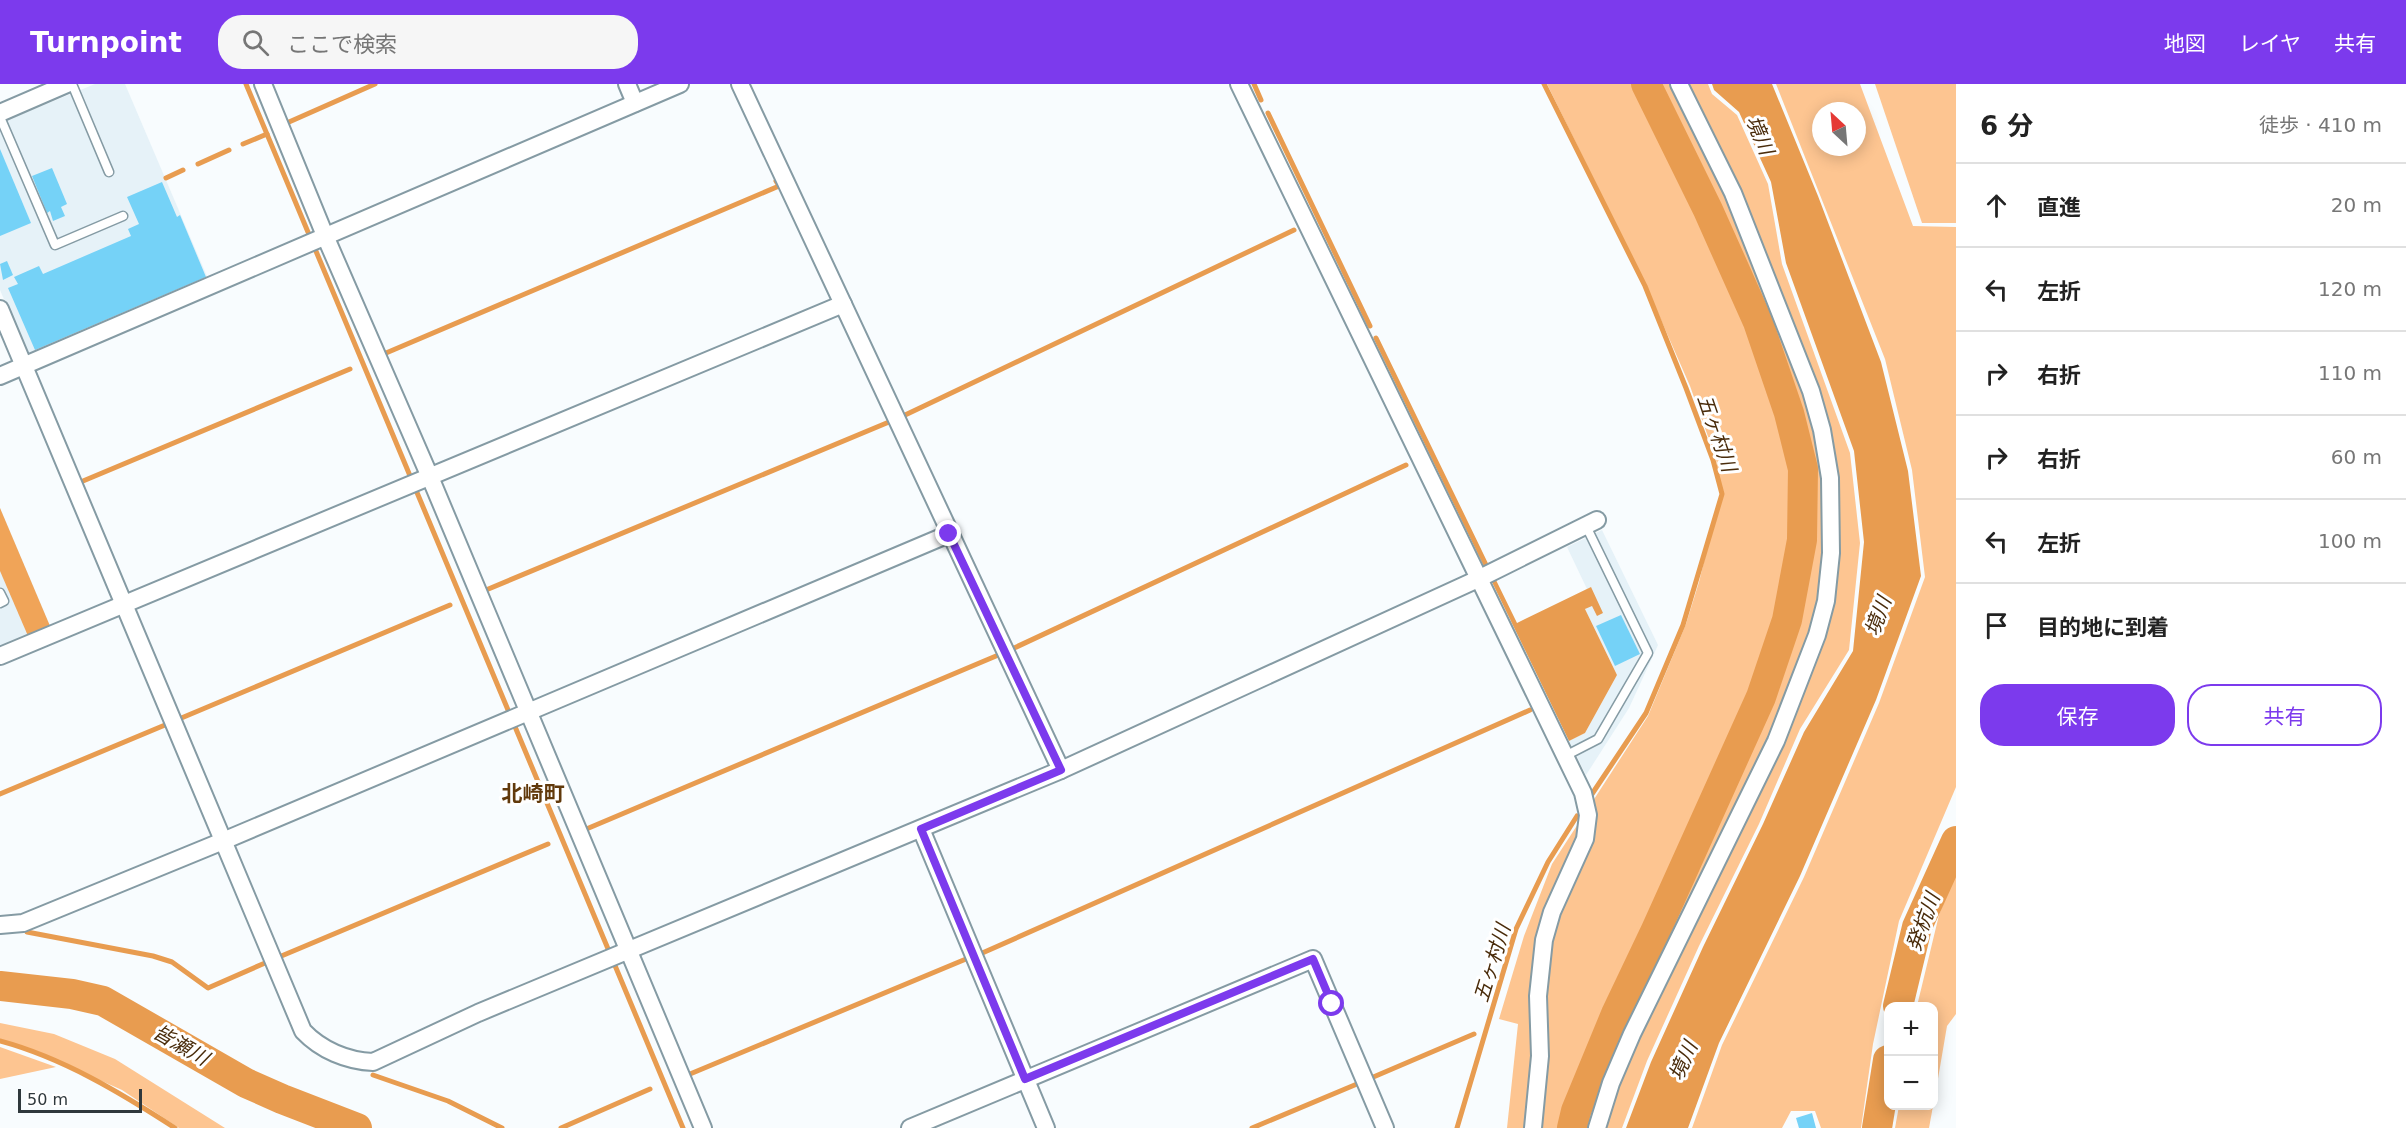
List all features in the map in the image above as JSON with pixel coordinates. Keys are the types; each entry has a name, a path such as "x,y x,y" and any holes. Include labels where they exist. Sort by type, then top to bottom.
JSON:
{"street":[{"path":"0,115 67,84"},
{"path":"263,84 318,242 425,478 625,951 703,1128"},
{"path":"627,84 636,103"},
{"path":"0,376 318,242 680,84"},
{"path":"740,84 1061,770"},
{"path":"1239,84 1583,793 1588,815 1585,839 1559,894 1544,940 1538,996 1540,1056 1533,1128"},
{"path":"1597,1128 1611,1083 1632,1034 1776,741 1817,635 1826,601 1831,553 1830,478 1822,430 1810,391 1733,194 1679,84"},
{"path":"0,656 843,304"},
{"path":"0,309 303,1031 314,1042 357,1061 373,1062 478,1012 1061,770 1478,579 1592,523"},
{"path":"0,925 23,923 223,841 949,534"},
{"path":"921,829 1046,1128"},
{"path":"910,1128 1313,959 1385,1128"}],"lane":[{"path":"72,84 109,171"},
{"path":"0,115 55,245 123,216"},
{"path":"1565,756 1598,739 1648,653 1592,523"},
{"path":"0,593 4,601 0,603"}],"shaded area":[{"path":"95,84 125,84 209,281 29,358 0,290 0,123"},
{"path":"1547,84 1708,84 1712,94 1737,115 1768,184 1782,264 1850,453 1860,543 1849,650 1800,729 1759,824 1699,946 1647,1061 1622,1128 1507,1128 1518,1024 1499,1019 1524,936 1552,864 1648,716 1686,624 1721,493 1716,459 1690,386 1647,288"},
{"path":"1776,84 1860,84 1913,226 1956,227 1956,787 1899,921 1873,1044 1861,1128 1821,1128 1815,1111 1791,1111 1782,1128 1692,1128 1722,1045 1804,877 1879,703 1925,577 1912,470 1885,359"},
{"path":"1875,84 1956,84 1956,223 1922,223"},
{"path":"0,508 50,626 0,647"},
{"path":"0,508 50,626 28,636 0,571"},
{"path":"1602,530 1658,645 1629,708 1586,775 1569,741 1585,733 1617,675 1585,609 1592,605 1591,587 1587,589 1567,547"},
{"path":"1956,870 1956,1014 1947,1026 1938,1079 1938,1002 1918,1002 1939,915"},
{"path":"0,1023 54,1034 115,1059 225,1128 179,1128 122,1090 43,1055 0,1039"},
{"path":"0,1047 56,1067 0,1079"},
{"path":"1898,1110 1932,1110 1929,1128 1895,1128"}],"water":[{"name":"境川","path":"1712,84 1772,84 1818,196 1881,362 1908,471 1921,576 1876,700 1800,876 1719,1043 1688,1128 1626,1128 1651,1062 1804,732 1853,651 1864,542 1854,451 1786,263 1771,182 1739,112 1714,90"},
{"path":"1495,578 1517,623 1591,587 1603,613 1597,616 1592,606 1585,609 1617,675 1585,733 1569,741 1491,580"}],"building":[{"path":"0,149 31,223 0,236"},
{"path":"52,168 67,204 61,207 65,216 53,221 50,211 47,213 32,176"},
{"path":"162,182 177,217 180,215 206,277 35,350 8,288 18,284 14,277 39,266 43,274 131,236 128,229 139,224 127,197"},
{"path":"7,261 13,275 3,280 0,264"},
{"path":"1621,615 1640,654 1615,666 1596,626"},
{"path":"1812,1113 1816,1128 1799,1128 1796,1118"}],"waterway":[{"path":"246,84 683,1128"},
{"path":"289,122 375,84"},
{"path":"1254,84 1261,100"},
{"name":"五ヶ村川","path":"1544,84 1645,286 1713,460 1722,494 1683,625 1646,713 1592,794"},
{"path":"1572,1128 1576,1111 1616,1014 1761,697 1787,620 1802,540 1803,469 1789,413 1758,322 1708,210 1646,84"},
{"path":"1268,113 1370,326"},
{"path":"243,144 267,134"},
{"path":"198,164 229,150"},
{"path":"166,178 183,170"},
{"path":"386,353 779,186 776,181"},
{"path":"903,416 1294,230"},
{"path":"1376,338 1487,567"},
{"path":"83,481 350,369"},
{"path":"486,590 889,422"},
{"path":"1012,649 1406,465"},
{"path":"179,719 450,605"},
{"path":"584,830 996,656"},
{"path":"980,954 1530,710"},
{"path":"0,794 165,725"},
{"name":"五ヶ村川","path":"1457,1128 1516,929 1548,862 1577,816"},
{"name":"発杭川","path":"1899,1002 1917,927 1956,841"},
{"path":"279,957 548,844"},
{"path":"27,932 153,956 172,962 208,988 265,963"},
{"path":"690,1074 966,959"},
{"name":"皆瀬川","path":"0,986 72,994 103,1001 246,1083 357,1128"},
{"path":"1371,1078 1474,1034"},
{"path":"0,1041 69,1067 134,1102 175,1128"},
{"path":"373,1075 448,1101 502,1128"},
{"path":"1252,1128 1357,1084"},
{"name":"発杭川","path":"1877,1128 1884,1085"},
{"path":"561,1128 650,1089"}],"district":[{"name":"北崎町","path":"533,794"}],"route":[{"path":"949,534 1061,770 921,829 1025,1079 1313,959 1332,1004"}]}
